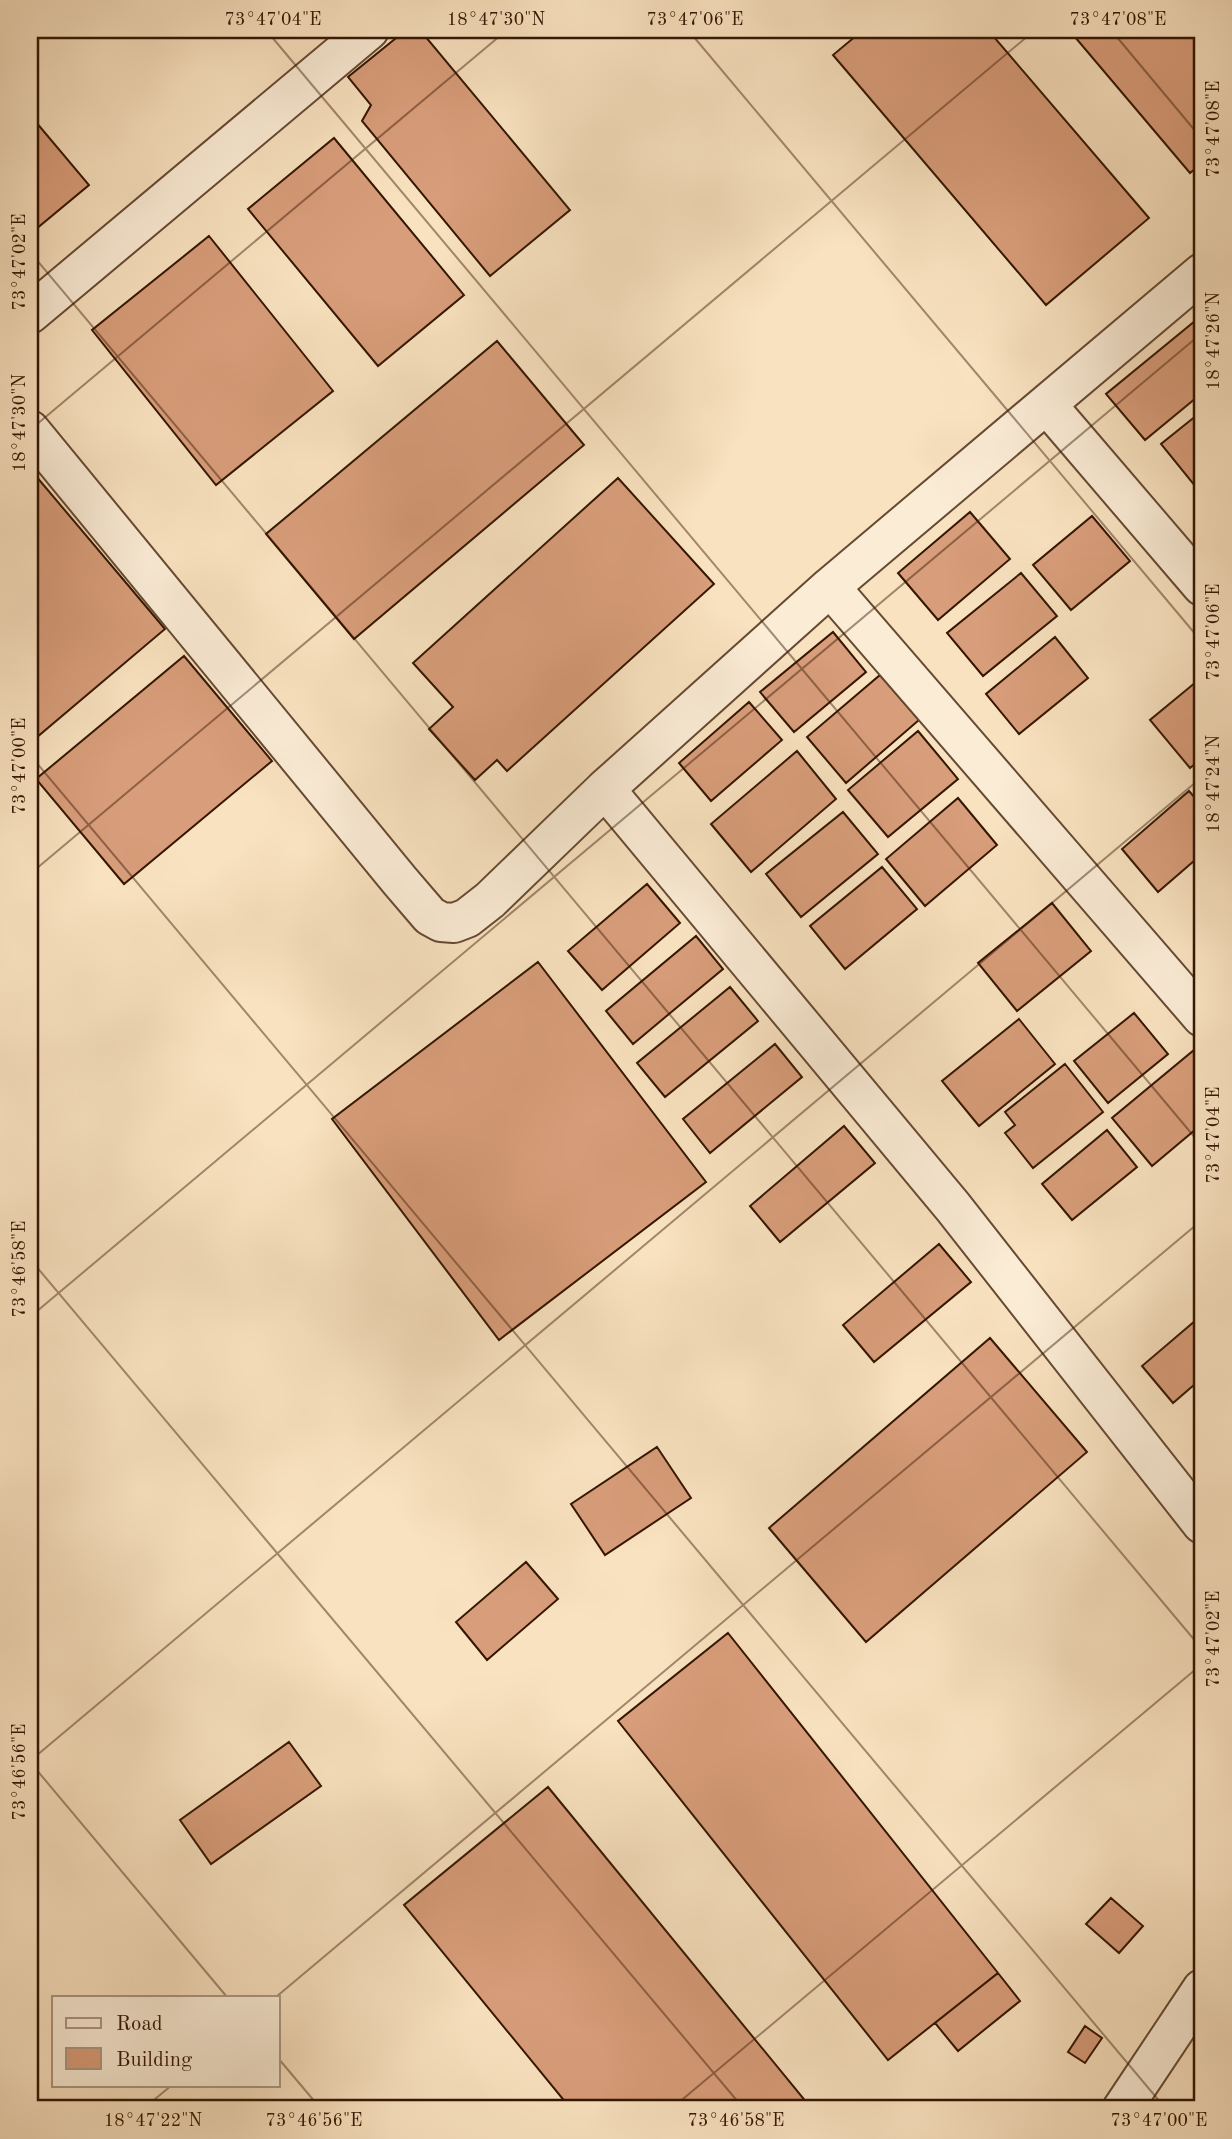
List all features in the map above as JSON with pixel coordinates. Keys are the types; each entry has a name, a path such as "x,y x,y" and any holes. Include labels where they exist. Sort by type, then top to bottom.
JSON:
{"street":[{"path":"30,314 369,30"},
{"path":"30,430 391,871 430,916 441,922 454,923 467,918 490,900 605,789 830,587 1202,273"},
{"path":"1047,405 1202,586"},
{"path":"830,587 1202,1017"},
{"path":"605,789 953,1206 1202,1524"},
{"path":"1122,2109 1202,1989"}],"building":[{"path":"406,30 420,30 570,210 490,276 362,121 371,105 348,77"},
{"path":"863,30 988,30 1149,218 1046,305 833,55"},
{"path":"1069,30 1202,30 1202,163 1190,173"},
{"path":"30,115 89,185 30,234"},
{"path":"334,138 464,295 378,366 248,209"},
{"path":"209,236 333,391 216,485 92,330"},
{"path":"1195,321 1202,330 1202,393 1145,440 1106,394"},
{"path":"497,341 584,445 354,639 266,534"},
{"path":"1202,411 1202,481 1195,486 1161,444"},
{"path":"30,469 165,629 30,743"},
{"path":"618,478 714,584 507,771 497,760 475,780 429,729 453,707 413,663"},
{"path":"970,512 1010,559 938,620 898,573"},
{"path":"1092,516 1130,561 1071,610 1033,565"},
{"path":"1021,573 1057,616 983,676 947,633"},
{"path":"833,632 866,672 794,732 760,692"},
{"path":"1055,637 1088,678 1019,734 986,694"},
{"path":"184,656 272,761 124,884 36,779"},
{"path":"880,675 919,720 846,783 807,737"},
{"path":"1202,677 1202,758 1190,768 1150,720"},
{"path":"749,702 782,740 711,801 679,763"},
{"path":"918,731 958,779 888,837 848,790"},
{"path":"797,751 836,799 751,872 711,824"},
{"path":"1189,791 1202,806 1202,854 1158,892 1122,849"},
{"path":"958,798 997,845 925,906 886,859"},
{"path":"843,812 878,854 801,917 766,874"},
{"path":"882,867 917,909 845,969 810,926"},
{"path":"647,884 680,923 602,990 568,951"},
{"path":"1052,903 1091,951 1017,1011 978,963"},
{"path":"696,936 723,969 633,1044 606,1011"},
{"path":"538,962 706,1182 499,1340 332,1119"},
{"path":"730,987 758,1021 665,1097 637,1063"},
{"path":"1134,1013 1168,1054 1108,1103 1074,1061"},
{"path":"1019,1019 1055,1064 979,1126 942,1081"},
{"path":"775,1044 802,1077 710,1153 683,1119"},
{"path":"1194,1050 1202,1060 1202,1124 1152,1166 1112,1118"},
{"path":"1065,1064 1103,1112 1033,1168 1005,1133 1015,1125 1005,1112"},
{"path":"844,1126 875,1163 780,1242 750,1206"},
{"path":"1107,1130 1137,1167 1072,1220 1042,1184"},
{"path":"939,1244 971,1282 874,1362 843,1325"},
{"path":"1202,1315 1202,1378 1173,1403 1142,1366"},
{"path":"990,1338 1087,1452 866,1642 769,1528"},
{"path":"657,1447 691,1498 605,1555 571,1504"},
{"path":"526,1562 558,1599 487,1660 456,1622"},
{"path":"728,1633 998,1973 888,2060 618,1721"},
{"path":"289,1742 321,1786 211,1864 180,1820"},
{"path":"548,1787 812,2109 571,2109 404,1905"},
{"path":"1111,1898 1143,1926 1119,1953 1086,1924"},
{"path":"998,1973 1020,2001 958,2051 935,2023"},
{"path":"1085,2026 1102,2038 1085,2063 1068,2052"}]}
